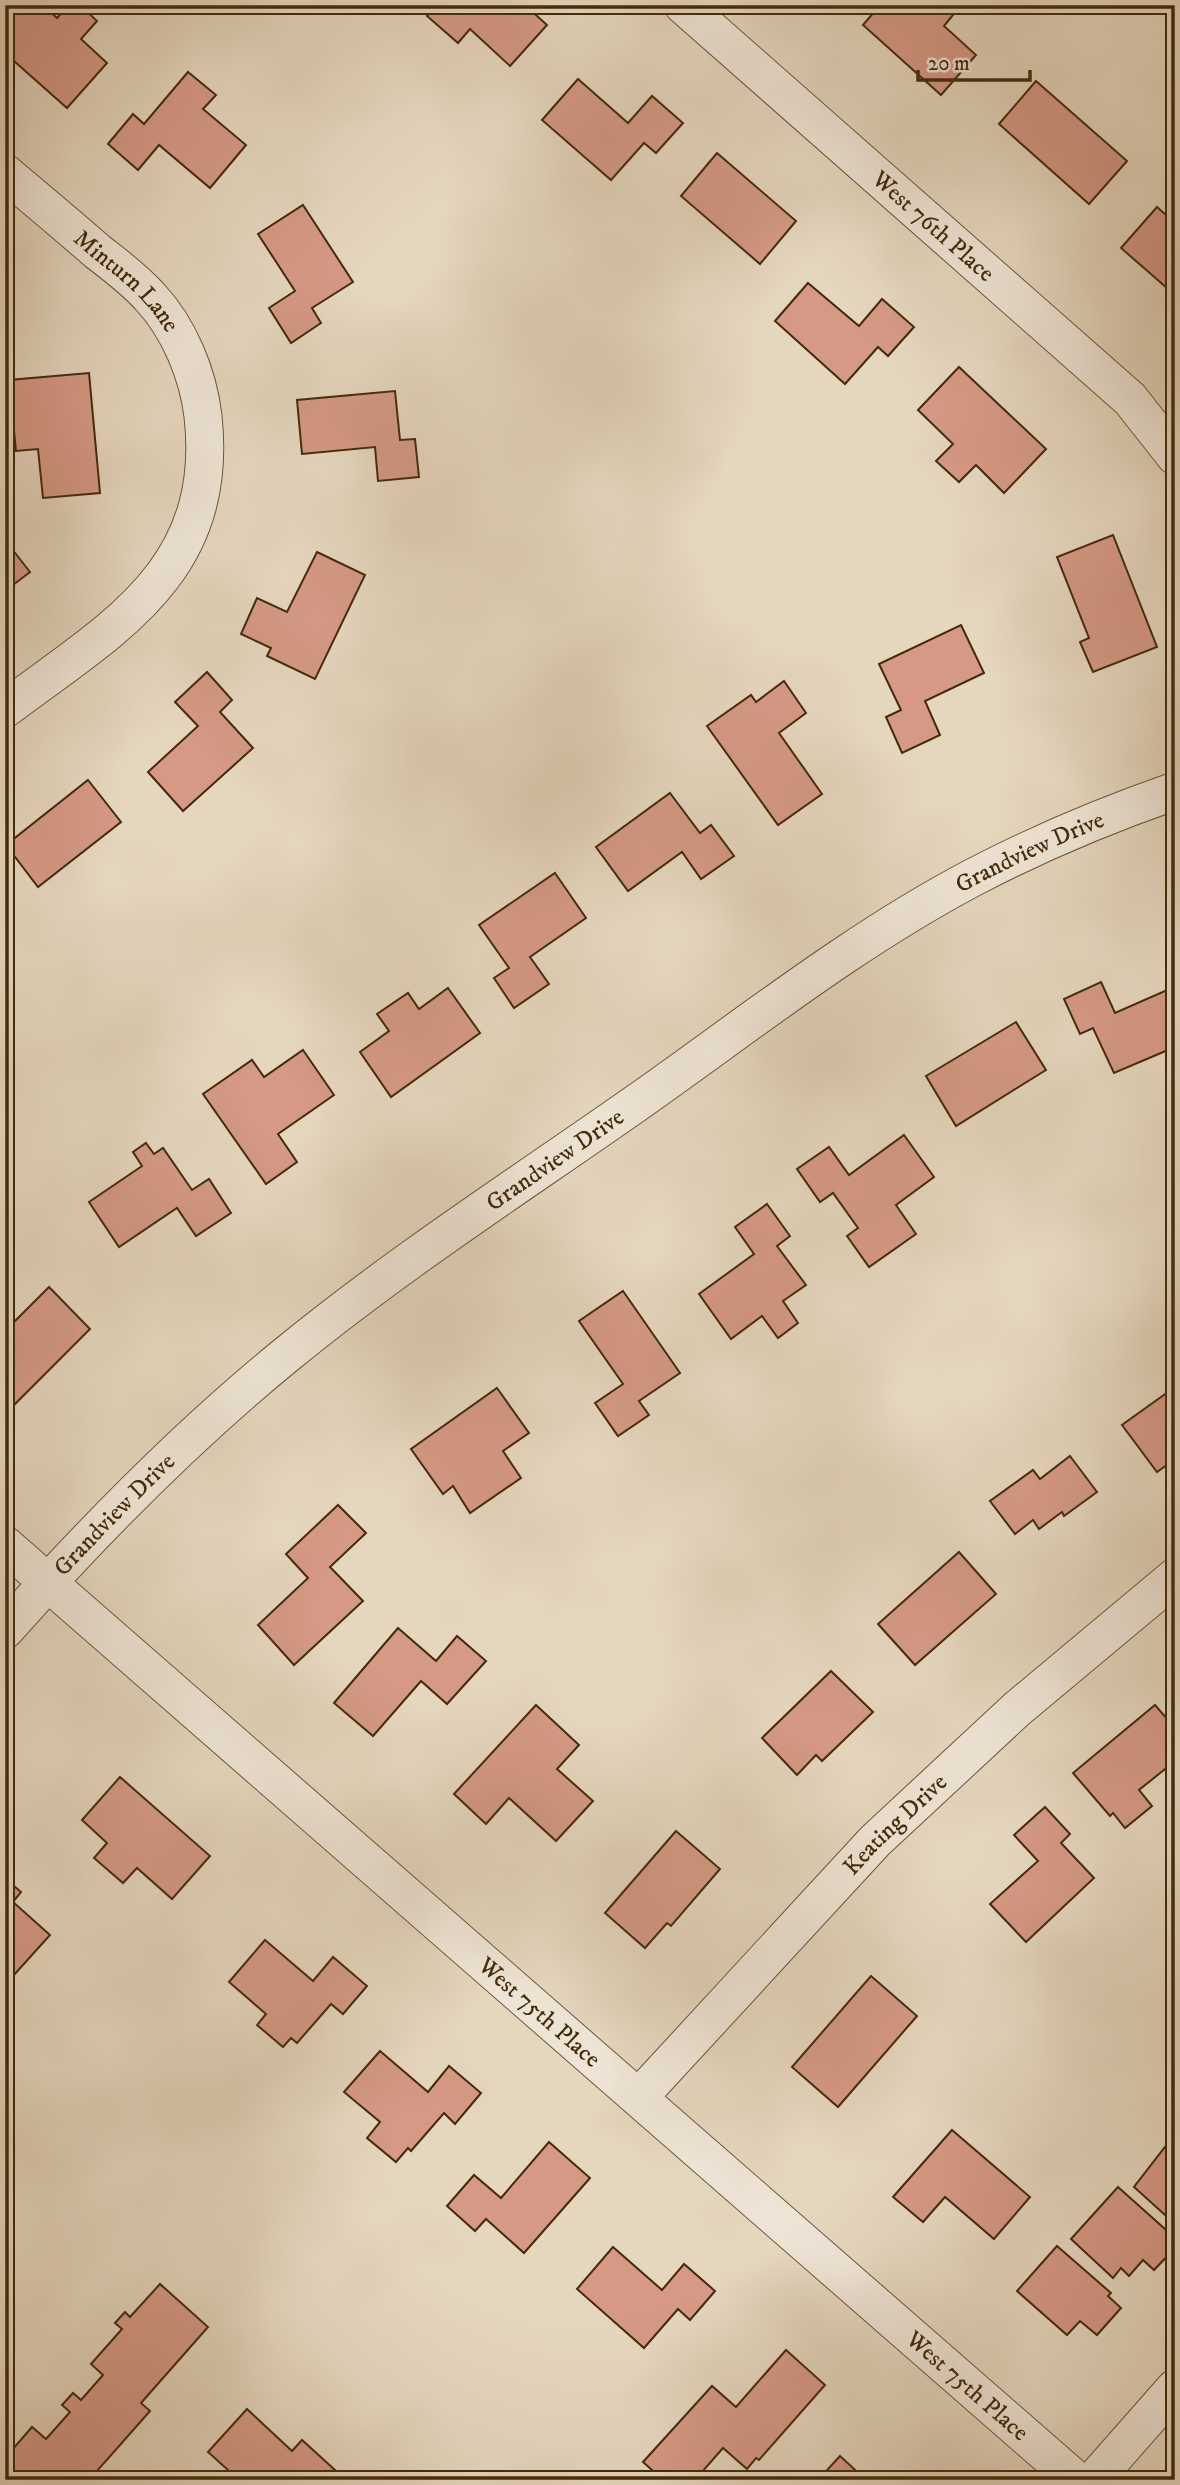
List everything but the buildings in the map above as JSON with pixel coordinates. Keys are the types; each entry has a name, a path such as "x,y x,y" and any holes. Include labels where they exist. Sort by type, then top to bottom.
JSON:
{"street":[{"name":"West 76th Place","path":"683,5 1130,399 1175,456"},
{"name":"Minturn Lane","path":"5,173 150,297 186,353 201,401 205,454 197,508 185,542 166,574 129,616 5,709"},
{"name":"Grandview Drive","path":"5,1630 145,1480 237,1396 306,1339 400,1269 840,959 918,909 1025,851 1083,825 1175,791"},
{"name":"West 75th Place","path":"5,1545 1076,2480"},
{"name":"Keating Drive","path":"639,2097 874,1841 1017,1709 1175,1577"},
{"path":"1094,2480 1175,2388"}]}
